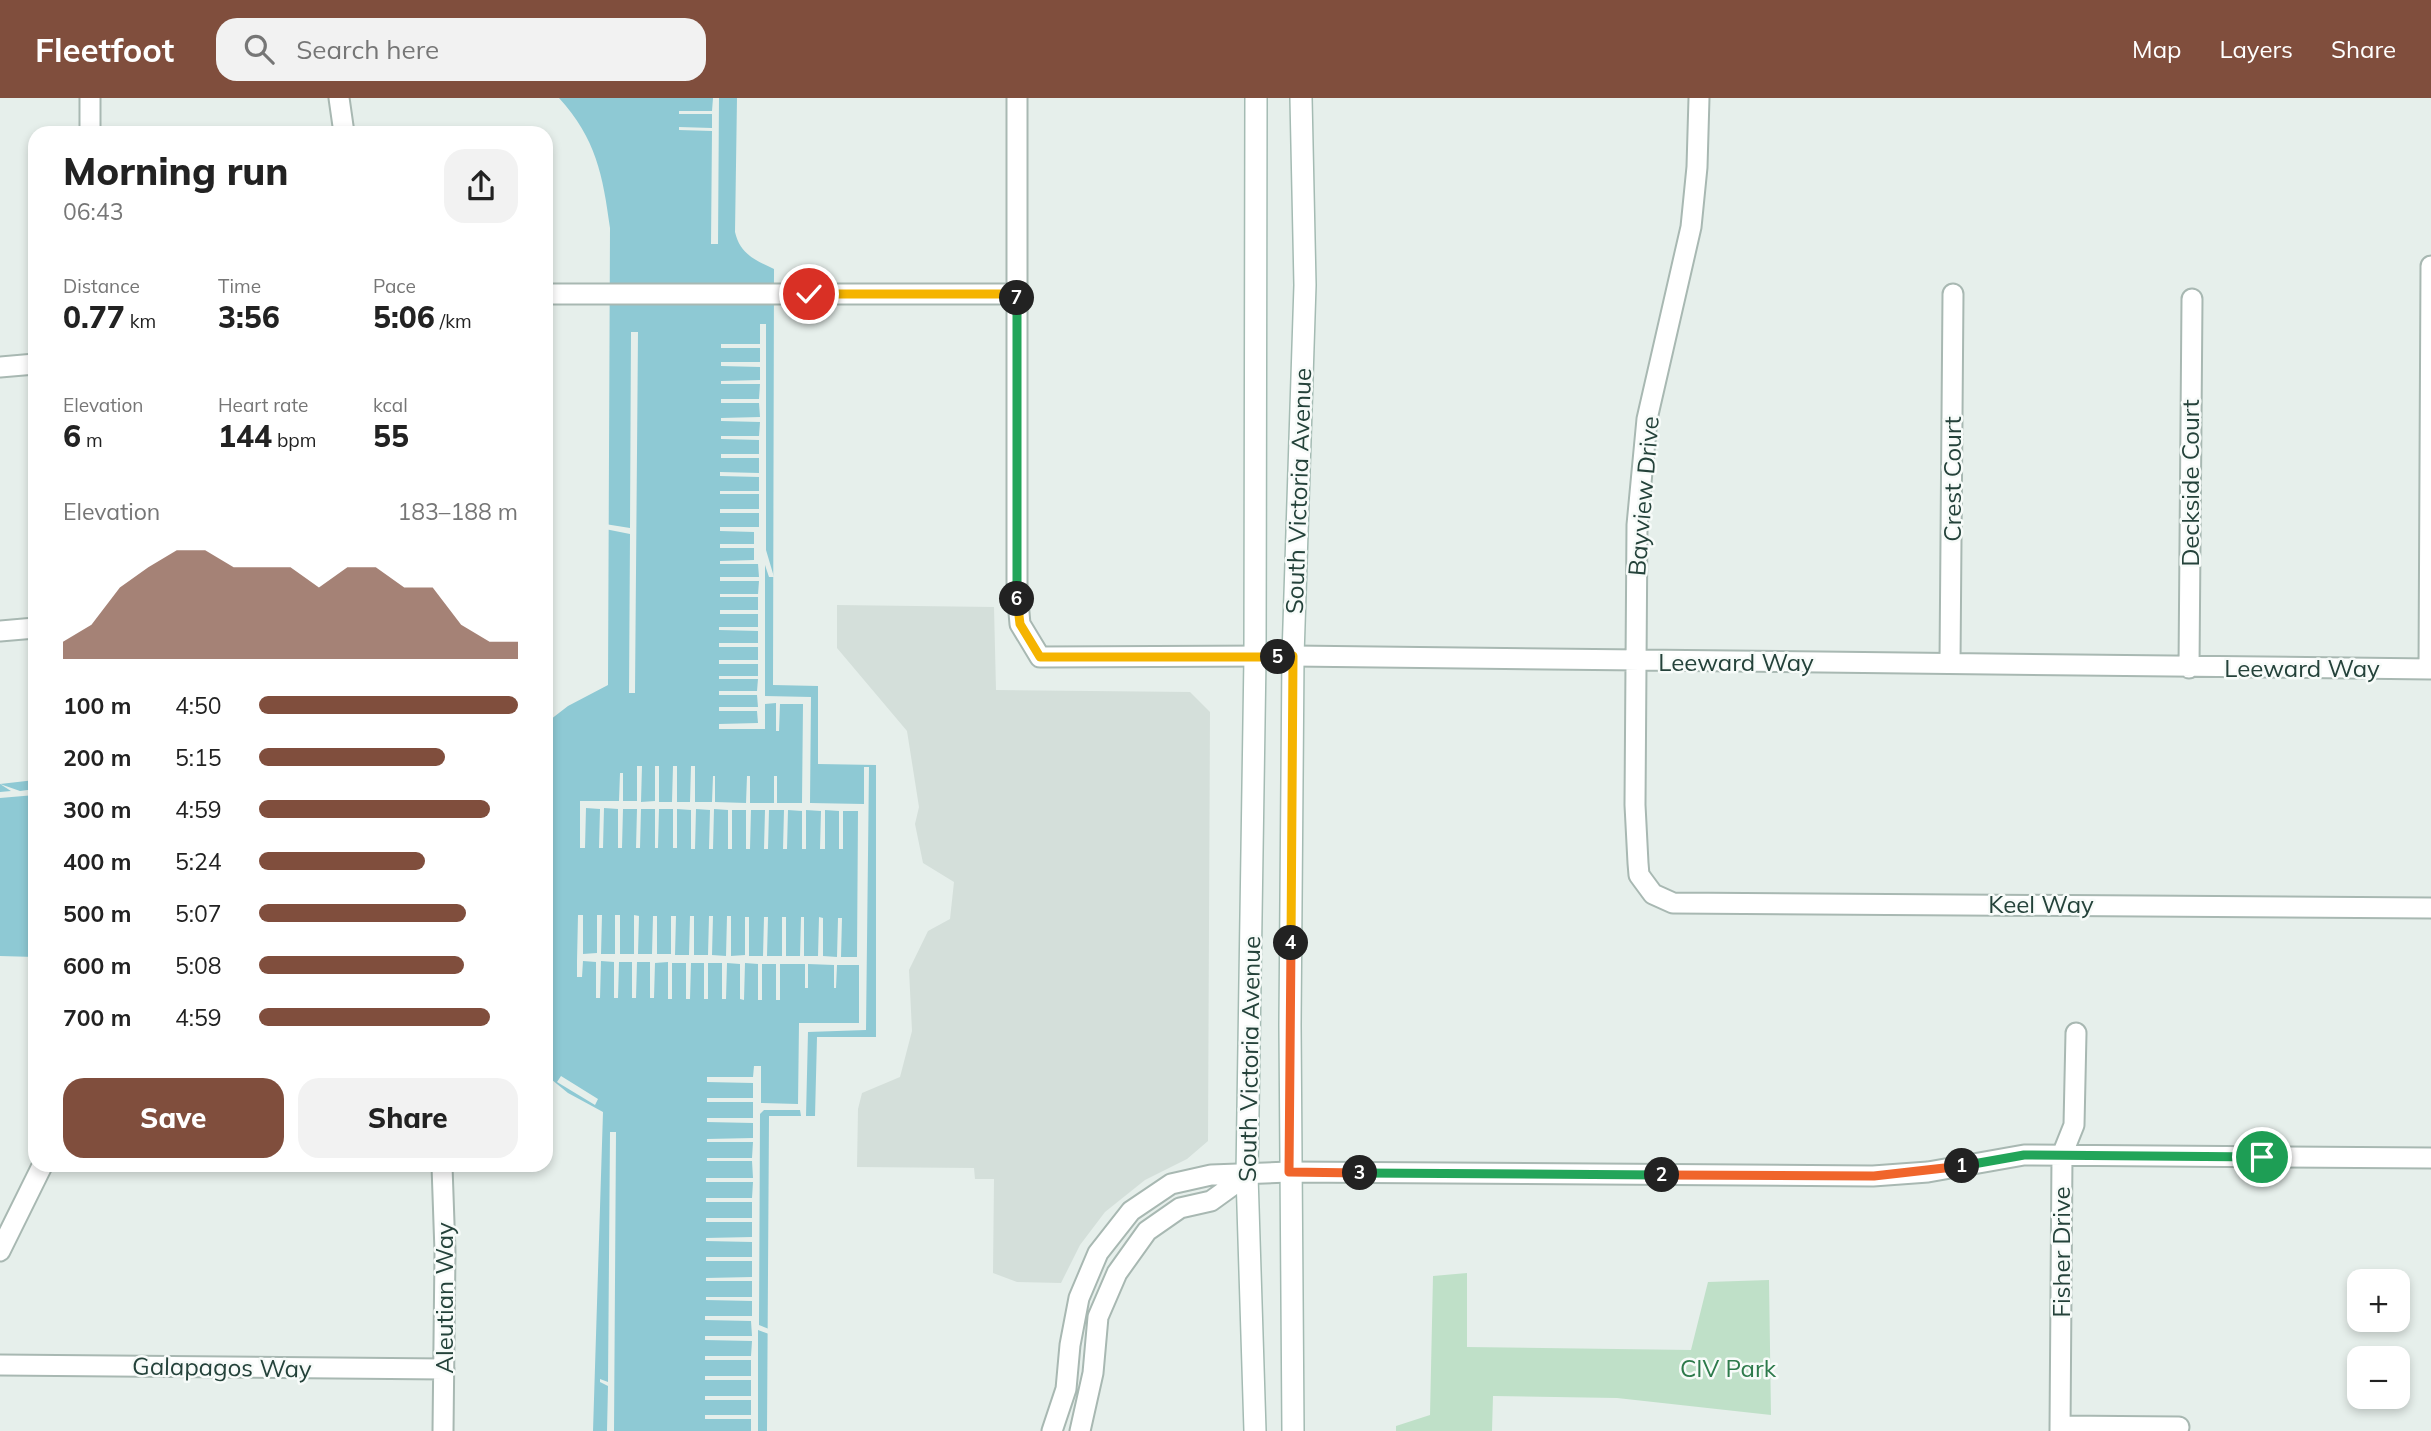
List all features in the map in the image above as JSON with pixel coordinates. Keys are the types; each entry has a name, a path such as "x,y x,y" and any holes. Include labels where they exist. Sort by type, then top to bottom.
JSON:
{"main road":[{"name":"South Victoria Avenue","path":"1255,1431 1247,1175 1255,657 1256,98"},
{"name":"South Victoria Avenue","path":"1293,1431 1289,1172 1293,656 1305,285 1301,98"}],"street":[{"path":"90,98 90,126"},
{"path":"339,98 343,126"},
{"path":"553,294 1017,294 1017,98"},
{"name":"Bayview Drive","path":"1653,894 1639,875 1638,863 1634,661 1640,474 1647,419 1691,227 1697,167 1699,98"},
{"path":"2430,669 2431,266"},
{"name":"Leeward Way","path":"1017,294 1017,590 1020,624 1040,657 1293,656 2430,669"},
{"name":"Crest Court","path":"1950,663 1953,294"},
{"name":"Deckside Court","path":"2189,668 2192,299"},
{"path":"0,368 28,365"},
{"path":"0,631 28,629"},
{"name":"Keel Way","path":"1653,894 1672,903 2431,908"},
{"name":"Fisher Drive","path":"2060,1429 2062,1155 2074,1125 2076,1033"},
{"path":"1052,1431 1066,1389 1070,1345 1079,1298 1098,1253 1131,1211 1171,1184 1211,1175 1289,1172 1874,1176 1928,1172 2024,1155 2431,1158"},
{"path":"0,1251 39,1172"},
{"name":"Aleutian Way","path":"442,1172 445,1252 443,1431"},
{"path":"1080,1431 1093,1373 1098,1317 1117,1273 1147,1231 1181,1208 1211,1201 1247,1175"},
{"name":"Galapagos Way","path":"0,1364 444,1369"},
{"path":"2060,1429 2179,1427"}],"shaded area":[{"path":"837,605 994,607 996,690 1190,692 1210,712 1208,1141 1187,1159 1145,1180 1105,1212 1080,1245 1061,1283 1017,1282 993,1273 994,1179 975,1179 974,1168 857,1167 858,1109 862,1093 900,1077 912,1031 909,970 928,931 950,919 954,882 923,863 915,824 919,807 907,731 837,648"}],"green space":[{"name":"CIV Park","path":"1467,1273 1467,1347 1691,1350 1708,1282 1769,1280 1771,1415 1617,1398 1493,1396 1492,1431 1396,1431 1396,1426 1430,1415 1433,1276"}],"water":[{"path":"559,98 737,98 735,232 745,251 774,269 773,685 818,686 818,764 876,765 876,1037 817,1037 815,1116 769,1116 767,1431 593,1431 603,1112 568,1093 553,1081 553,718 568,706 608,685 610,228 596,158 572,113"},
{"path":"28,781 28,957 0,956 0,784"}],"pier":[{"path":"713,98 719,98 718,244 711,244 712,131 679,130 679,127 712,128 712,114 679,114 679,111 712,111"},
{"path":"760,324 766,324 766,550 774,577 769,577 765,565 765,696 811,697 810,803 864,804 864,767 869,767 866,1030 808,1032 806,1116 801,1116 800,1110 764,1110 760,1114 759,1325 769,1329 769,1334 758,1330 758,1431 751,1431 751,1419 705,1419 705,1415 751,1415 751,1400 705,1400 705,1396 751,1396 751,1380 705,1380 705,1376 751,1376 751,1360 705,1360 705,1356 751,1356 752,1341 705,1340 705,1336 752,1336 751,1321 705,1320 705,1316 752,1316 752,1301 706,1300 706,1297 752,1297 752,1281 706,1281 706,1278 752,1277 752,1261 706,1261 706,1257 752,1257 752,1242 706,1241 706,1238 752,1237 752,1222 706,1222 706,1218 752,1218 752,1202 706,1202 706,1198 752,1198 753,1182 706,1182 706,1178 753,1178 752,1161 707,1161 707,1158 752,1158 753,1142 707,1142 707,1139 753,1138 753,1123 707,1122 707,1118 753,1118 753,1102 707,1102 707,1098 753,1098 753,1083 707,1082 707,1077 753,1077 754,1066 761,1066 761,1103 798,1104 799,1023 859,1023 859,965 837,965 834,988 834,965 808,964 808,988 805,988 805,964 780,964 780,1000 776,1000 776,964 762,964 762,1000 758,1000 758,964 745,963 744,1000 740,999 740,964 727,963 726,999 722,999 722,963 708,963 708,999 704,999 704,963 691,963 690,999 686,999 686,963 672,963 672,999 668,999 668,962 655,963 654,998 650,998 650,962 637,962 636,998 632,998 632,962 619,962 618,998 614,998 614,962 601,961 600,998 596,998 596,962 583,961 582,977 577,977 577,961 578,915 583,915 583,954 597,953 597,915 602,915 601,954 615,954 615,915 620,915 620,954 634,954 634,915 639,916 638,954 652,954 653,916 657,916 657,954 671,954 671,916 676,916 675,955 689,955 690,916 694,916 694,955 708,955 709,916 713,916 712,955 726,956 727,916 731,916 731,956 745,955 745,917 749,917 749,956 763,956 764,917 768,917 767,956 782,956 782,917 786,917 786,956 800,956 801,917 804,917 804,956 818,956 819,917 823,918 823,956 837,957 838,918 842,918 841,957 857,957 858,811 843,811 843,849 839,849 839,811 825,810 825,849 820,849 821,811 806,810 806,849 802,849 802,811 788,810 787,849 783,849 784,810 769,810 768,849 764,849 765,810 751,810 750,849 746,849 746,810 732,810 732,849 728,849 728,810 714,809 713,849 709,849 710,810 696,809 695,849 691,849 691,810 677,809 677,848 673,848 673,809 659,809 658,848 655,848 655,809 641,809 640,848 636,848 637,809 623,809 622,848 618,848 618,809 604,808 603,848 599,848 600,809 586,808 585,848 580,848 580,801 619,801 620,773 623,773 623,801 637,801 637,766 642,766 641,802 655,801 655,766 659,766 659,802 672,802 673,766 677,766 677,802 690,802 691,766 695,766 695,802 712,802 715,776 715,802 746,803 747,776 750,776 750,803 774,803 774,776 777,776 777,803 802,803 803,704 780,704 779,731 776,731 776,703 765,704 765,729 719,729 719,724 758,723 757,711 719,711 719,707 758,707 757,695 719,695 719,691 757,691 758,679 719,679 719,676 758,676 758,664 719,664 719,660 758,660 758,647 719,647 719,643 758,643 758,631 719,630 719,627 758,627 758,614 720,614 720,610 758,610 758,597 720,597 720,594 758,594 759,581 720,581 720,577 759,577 758,564 720,564 720,561 754,560 754,548 720,548 720,544 754,544 754,532 720,531 720,527 759,527 759,513 720,513 720,509 759,509 759,494 720,494 720,491 759,491 759,477 720,476 720,472 759,473 759,458 721,458 721,454 759,454 759,440 721,439 721,436 759,436 760,422 721,421 721,418 760,417 759,403 721,403 721,399 759,399 760,384 721,384 721,381 760,380 760,367 721,366 721,362 760,362 760,348 721,348 721,344 760,344"},
{"path":"631,332 638,332 635,693 629,693 630,534 605,529 605,524 630,528"},
{"path":"0,784 20,791 28,790 28,796 0,798 0,792 11,791"},
{"path":"561,1076 598,1099 595,1105 557,1082"},
{"path":"610,1132 616,1132 614,1431 607,1431 608,1386 600,1382 600,1379 608,1382"}],"route":[{"path":"809,294 1017,294 1017,590 1020,624 1040,657 1293,656 1289,1172 1874,1176 1928,1172 2024,1155 2262,1157"}]}
